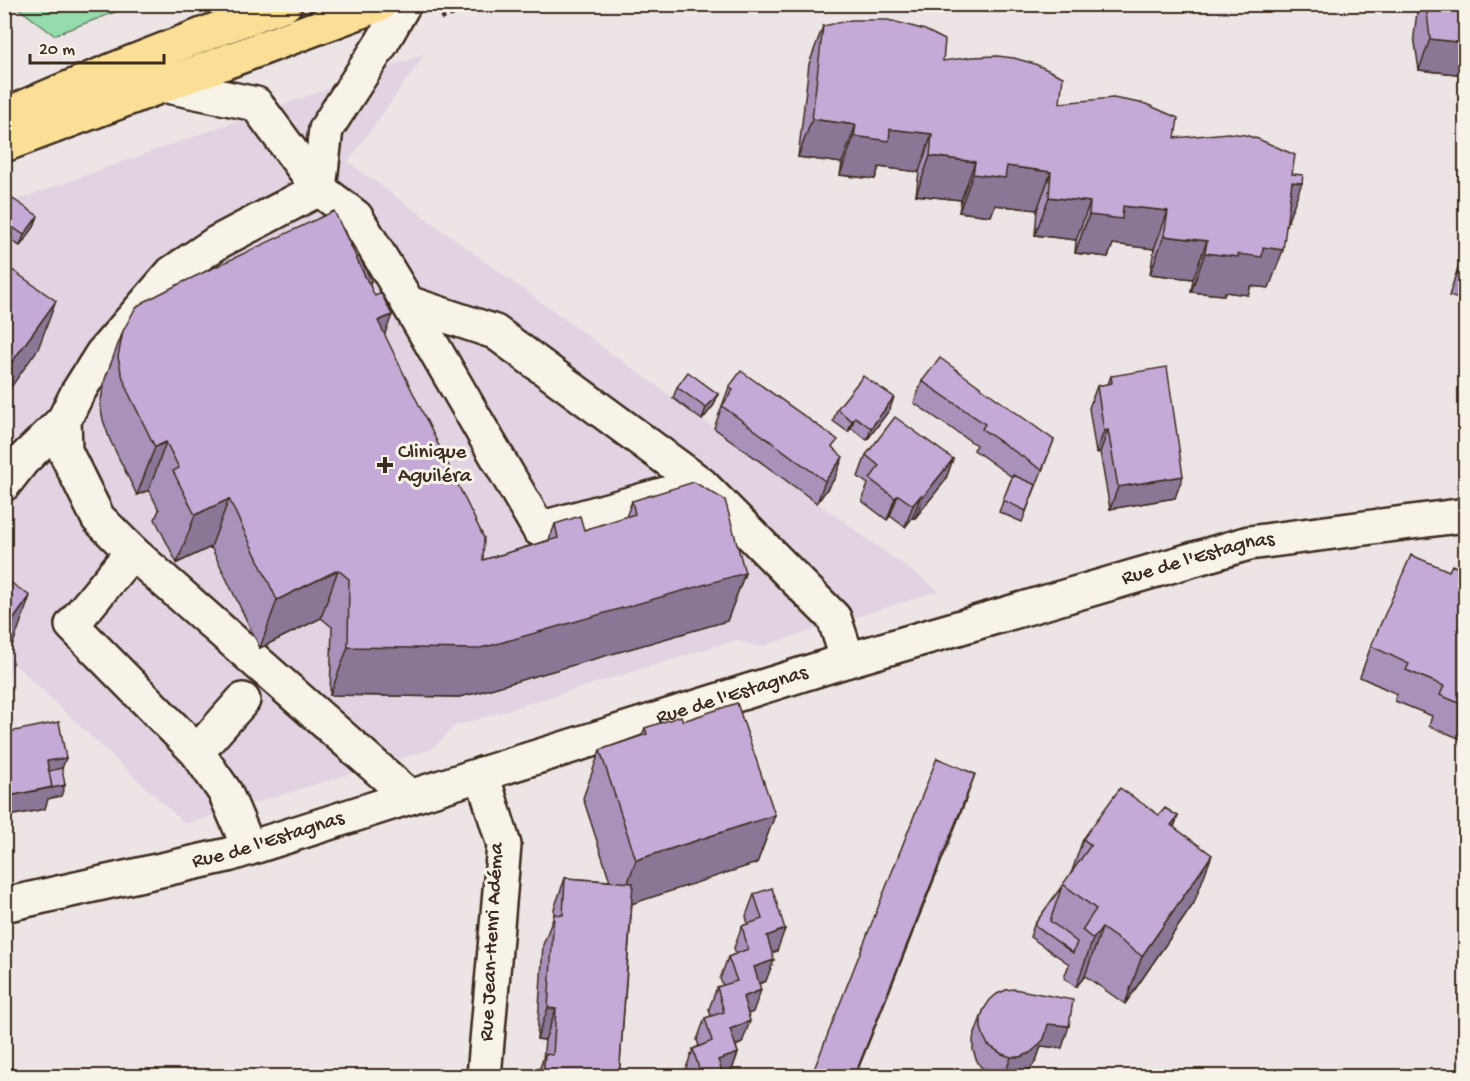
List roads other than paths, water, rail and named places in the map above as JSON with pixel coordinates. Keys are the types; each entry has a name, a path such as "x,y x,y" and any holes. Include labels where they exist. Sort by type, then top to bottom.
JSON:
{"main road":[{"path":"4,116 74,86 285,4"},
{"path":"4,145 380,4"}],"street":[{"path":"319,189 326,129 404,4"},
{"path":"162,85 256,104 319,189 356,217 539,529 701,484"},
{"path":"4,484 22,461 64,420 78,392 102,354 172,273 218,242 319,189"},
{"path":"408,303 495,332 701,484 834,618 848,660"},
{"path":"64,420 65,451 98,518 132,552 410,797"},
{"name":"Rue de l'Estagnas","path":"4,904 228,855 848,660 1249,543 1466,515"},
{"path":"132,552 72,625 198,752 225,792 249,848"},
{"path":"198,752 243,700"},
{"name":"Rue Jean-Henri Adéma","path":"482,774 504,845 484,1077"}],"place":[{"name":"Clinique Aguiléra","path":"385,465"}]}
